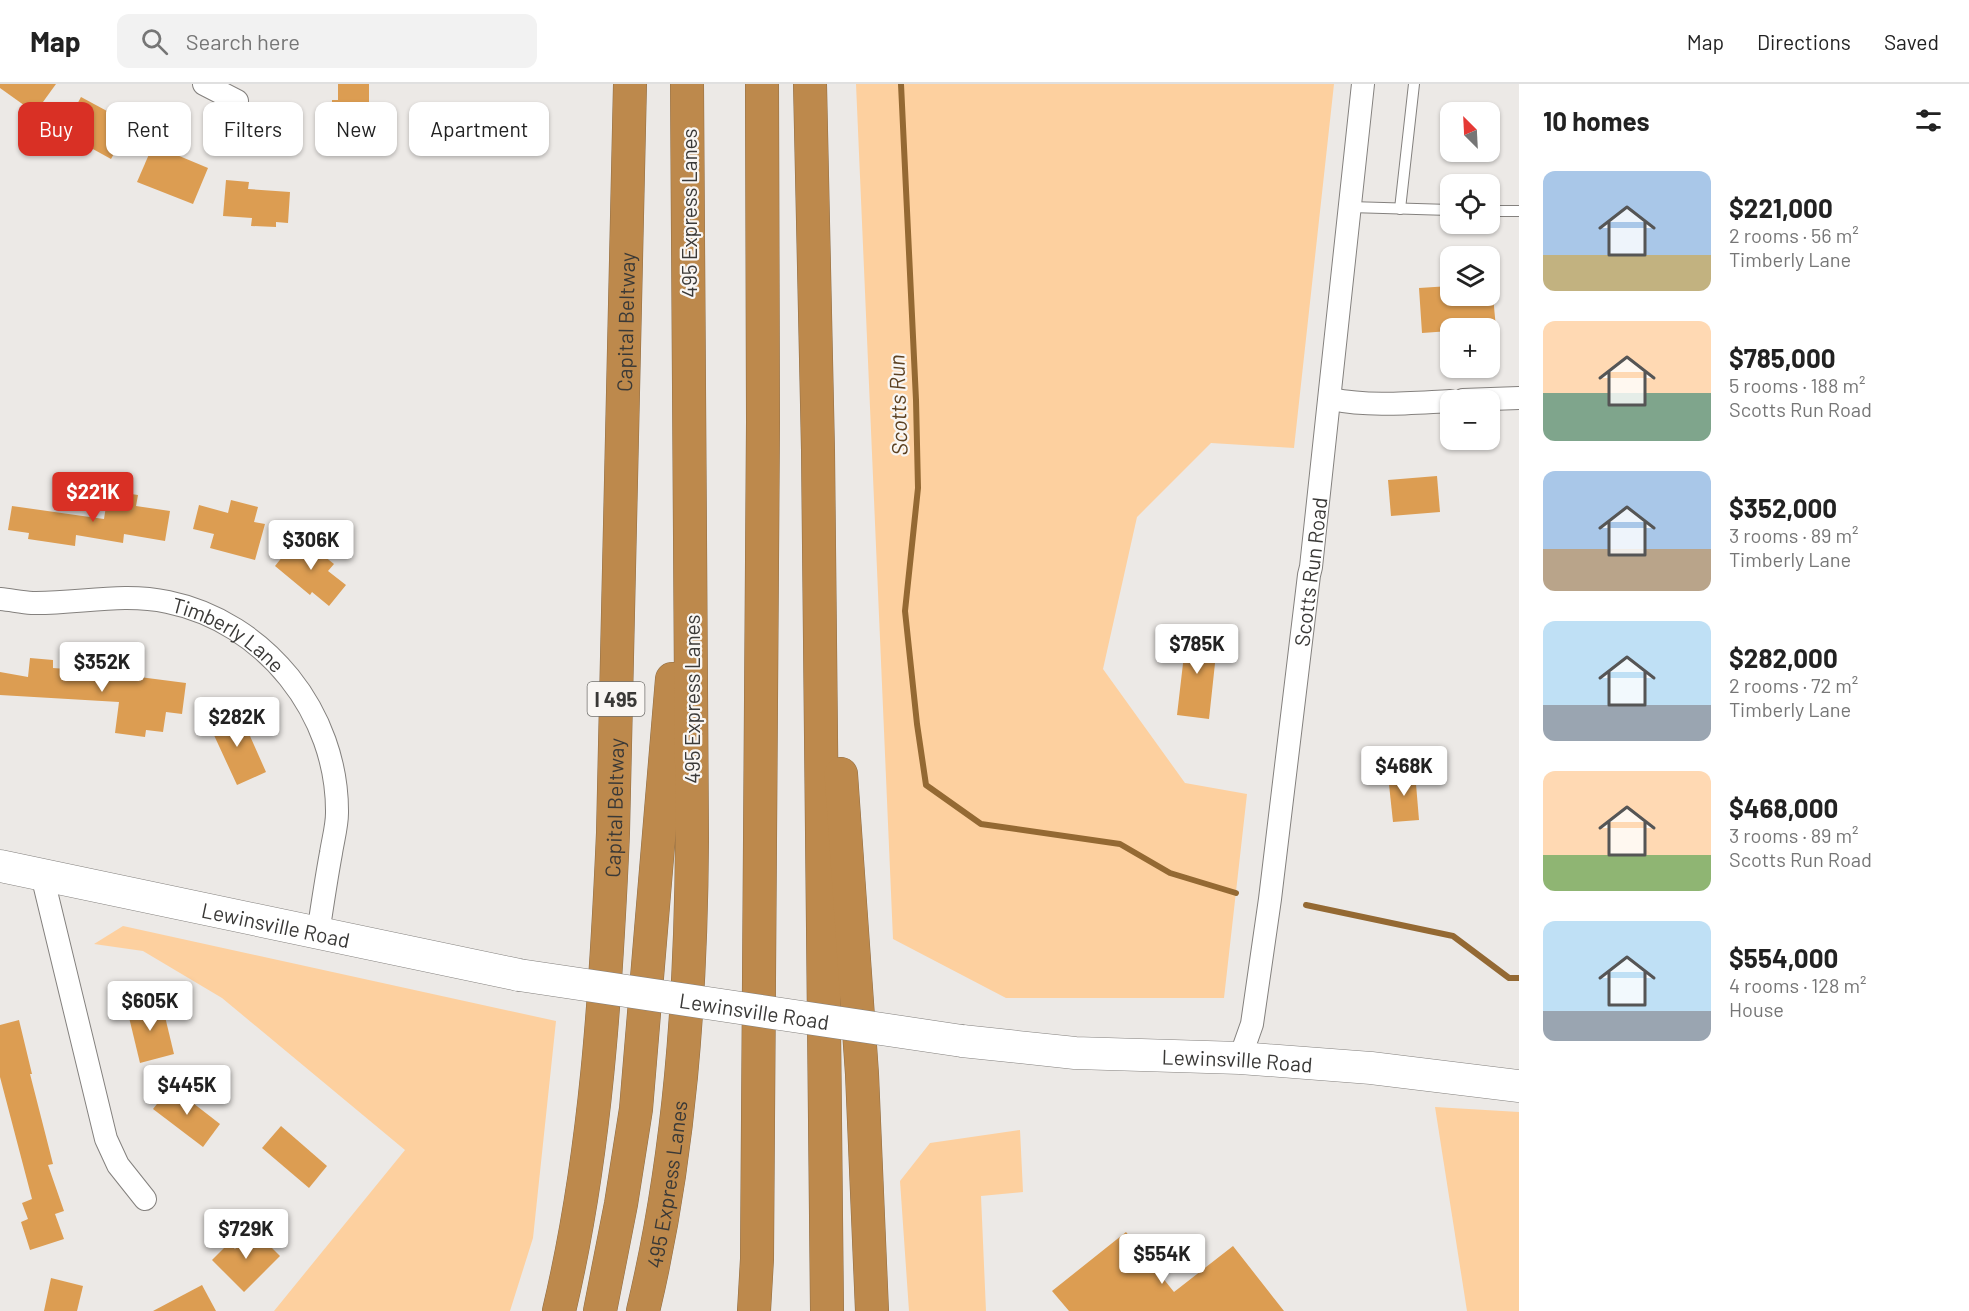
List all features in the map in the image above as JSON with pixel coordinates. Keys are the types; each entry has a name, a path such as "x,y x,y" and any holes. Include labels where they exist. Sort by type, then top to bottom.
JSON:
{"highway":[{"name":"Capital Beltway","path":"559,1311 584,1182 598,1066 608,947 613,833 630,84"},
{"name":"495 Express Lanes","path":"643,1311 664,1208 677,1125 686,1039 692,936 687,84"},
{"path":"754,1311 757,1259 763,434 762,84"},
{"path":"810,84 818,450 827,1311"},
{"path":"818,450 824,556 858,992 872,1311"},
{"path":"600,1311 621,1204 636,1109 690,465"},
{"path":"757,1259 760,1311"}],"main road":[{"name":"Lewinsville Road","path":"0,866 519,975 962,1041 1075,1053 1240,1058 1371,1068 1519,1086"}],"street":[{"path":"204,84 237,101"},
{"name":"Scotts Run Road","path":"1240,1058 1252,1024 1268,910 1331,399 1363,84"},
{"path":"1500,399 1519,398"},
{"path":"1331,399 1355,404 1383,405 1440,402"},
{"name":"Timberly Lane","path":"0,599 31,603 135,597 168,602 198,610 226,623 254,642 278,663 300,690 317,719 328,750 335,781 337,814 318,934"},
{"path":"42,875 106,1139 118,1165 145,1199"}],"lane":[{"path":"1400,209 1414,84"},
{"path":"1350,207 1440,210"},
{"path":"1500,211 1519,211"}],"shaded area":[{"path":"856,84 1334,84 1294,448 1211,443 1137,517 1103,669 1185,783 1247,794 1224,998 1006,998 893,939"},
{"path":"123,926 556,1021 533,1238 510,1311 274,1311 405,1150 222,998 143,951 94,944"},
{"path":"1435,1107 1519,1112 1519,1311 1467,1311"},
{"path":"1020,1130 1023,1192 981,1196 986,1311 909,1311 900,1181 930,1143"}],"building":[{"path":"0,84 56,84 43,102 20,102 0,88"},
{"path":"338,84 369,84 369,102 332,102 332,100 338,100"},
{"path":"81,97 90,102 78,102"},
{"path":"94,104 106,110 106,156 113,156 111,159 94,150"},
{"path":"148,156 179,156 208,168 193,204 137,182"},
{"path":"226,180 249,182 248,189 290,192 288,223 276,222 276,227 251,226 252,218 223,216"},
{"path":"1440,287 1440,306 1494,306 1495,318 1440,318 1440,332 1422,333 1419,288"},
{"path":"1437,476 1440,512 1391,516 1388,480"},
{"path":"118,492 138,495 136,506 170,511 165,541 124,534 123,543 76,535 75,546 28,539 29,533 8,530 12,506 104,519 107,500 117,502"},
{"path":"231,500 258,507 254,522 265,524 255,560 210,548 214,534 193,529 199,505 228,513"},
{"path":"299,536 334,564 328,571 346,585 329,606 312,592 310,595 275,566"},
{"path":"1182,632 1216,636 1209,719 1177,715 1184,655 1179,654"},
{"path":"30,658 53,660 53,668 186,683 182,714 166,712 163,732 146,730 145,737 115,733 119,702 0,695 0,672 28,677"},
{"path":"231,710 240,730 246,727 266,772 237,785 207,720"},
{"path":"1415,772 1419,820 1393,822 1388,775"},
{"path":"161,1000 174,1054 140,1063 127,1009"},
{"path":"19,1020 53,1164 48,1165 64,1211 55,1214 64,1239 30,1250 21,1222 28,1219 22,1203 32,1199 0,1077 0,1025"},
{"path":"171,1086 220,1124 203,1147 153,1109"},
{"path":"281,1126 327,1166 309,1188 262,1148"},
{"path":"254,1230 280,1256 244,1292 212,1260 229,1243 235,1249"},
{"path":"1126,1232 1174,1292 1233,1246 1284,1311 1069,1311 1052,1291"},
{"path":"51,1278 83,1286 77,1311 44,1311"},
{"path":"202,1285 216,1311 153,1311"}],"waterway":[{"name":"Scotts Run","path":"901,84 918,488 905,611 926,785 981,824 1120,844 1170,873 1236,893"},
{"path":"1306,905 1453,936 1509,978 1519,978"}]}
